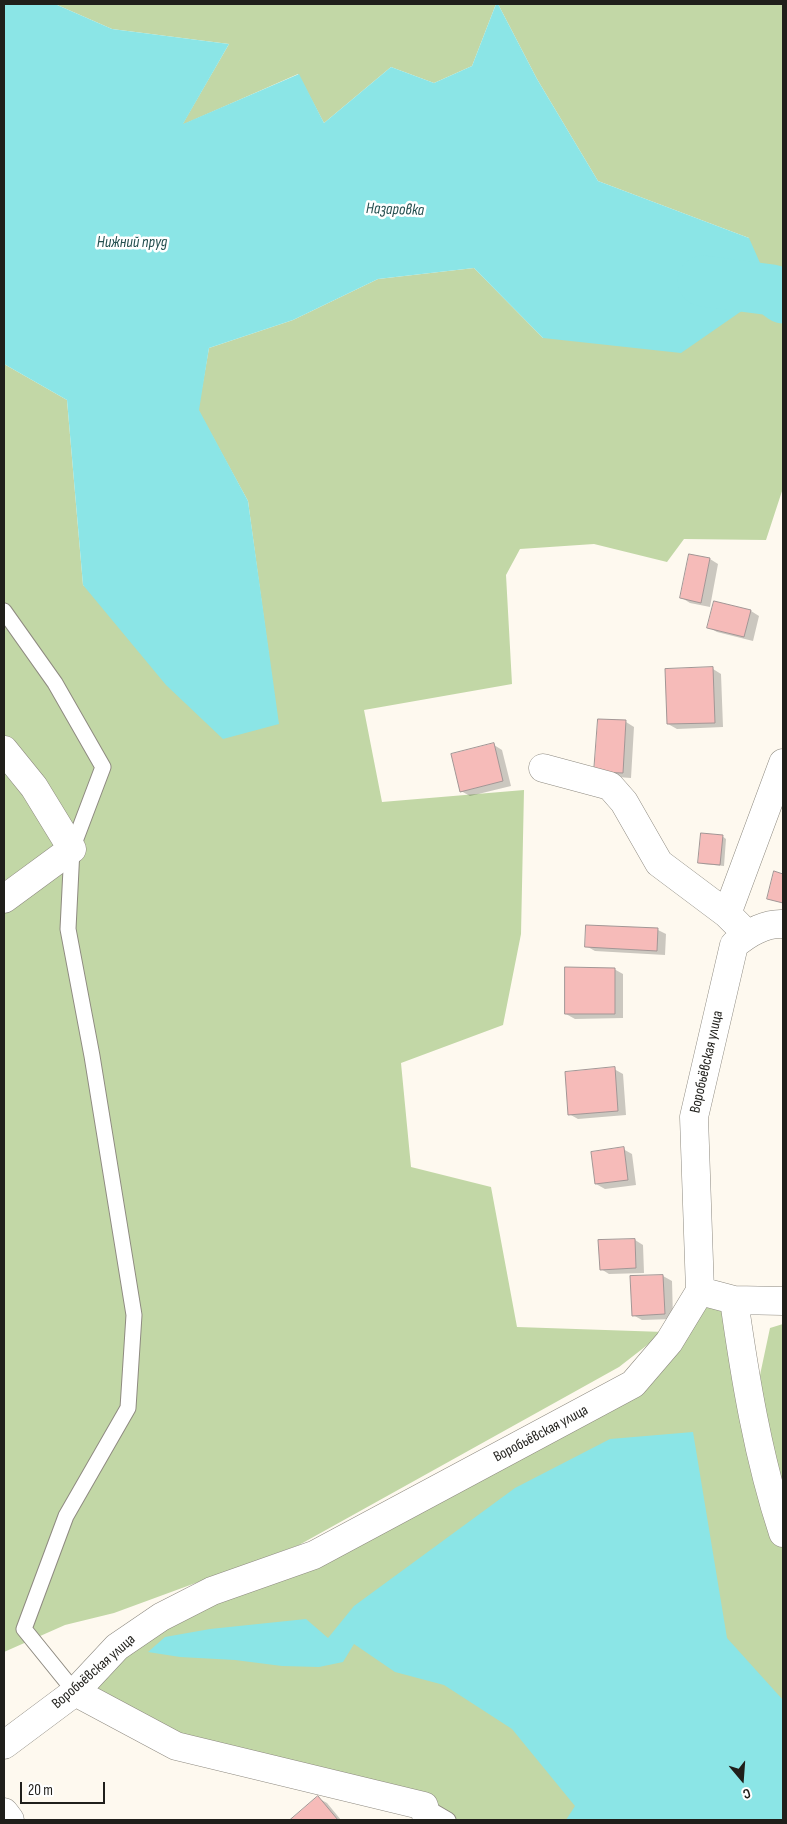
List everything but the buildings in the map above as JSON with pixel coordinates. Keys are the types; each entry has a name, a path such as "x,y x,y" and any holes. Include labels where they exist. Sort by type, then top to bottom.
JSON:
{"street":[{"path":"4,750 34,787 72,849 4,900"},
{"path":"727,914 783,763"},
{"path":"543,768 610,786 624,802 659,863 727,914 748,933"},
{"name":"Воробьёвская улица","path":"4,1745 75,1692 118,1647 161,1617 212,1591 314,1556 633,1384 669,1342 700,1291 694,1117 734,945 748,933 773,923 783,924"},
{"path":"700,1291 734,1300 783,1301"},
{"path":"734,1300 742,1363 763,1463 783,1533"},
{"path":"75,1692 176,1746 425,1813"},
{"path":"4,1812 10,1820"}],"lane":[{"path":"4,611 55,683 103,767 72,849 68,929 92,1056 134,1316 128,1408 66,1516 24,1630 75,1692"},
{"path":"425,1813 448,1820"}],"green space":[{"path":"55,4 496,4 472,66 434,83 391,67 324,123 298,74 182,125 229,44 112,29"},
{"path":"498,4 783,4 783,488 766,540 684,539 667,562 594,544 520,549 506,575 512,684 364,710 382,802 524,790 521,934 503,1025 401,1063 411,1167 491,1187 517,1327 664,1332 619,1367 299,1545 114,1613 65,1625 4,1652 4,364 67,400 83,585 278,724 248,501 198,410 209,348 293,320 378,279 474,268 543,338 749,238 598,181 537,79"},
{"path":"700,1291 734,1300 783,1533 783,1820 427,1820 176,1746 90,1698 117,1647 633,1384"},
{"path":"783,1324 783,1492 771,1458 760,1375 770,1328"}],"water":[{"name":"Нижний пруд","path":"4,4 55,4 112,29 229,44 183,124 299,74 324,123 391,67 434,83 472,66 496,4 498,4 537,79 598,181 749,238 772,290 681,353 543,338 474,268 378,279 293,320 209,348 199,410 248,501 279,724 223,739 166,685 83,585 67,400 4,364"},
{"path":"693,1432 727,1638 783,1700 783,1820 566,1820 575,1806 512,1729 444,1685 395,1672 354,1644 343,1662 319,1667 282,1666 235,1660 180,1657 148,1652 165,1637 210,1629 306,1619 328,1638 354,1606 515,1488 610,1439"}],"waterway":[{"name":"Назаровка","path":"703,281 772,290 783,298"}]}
